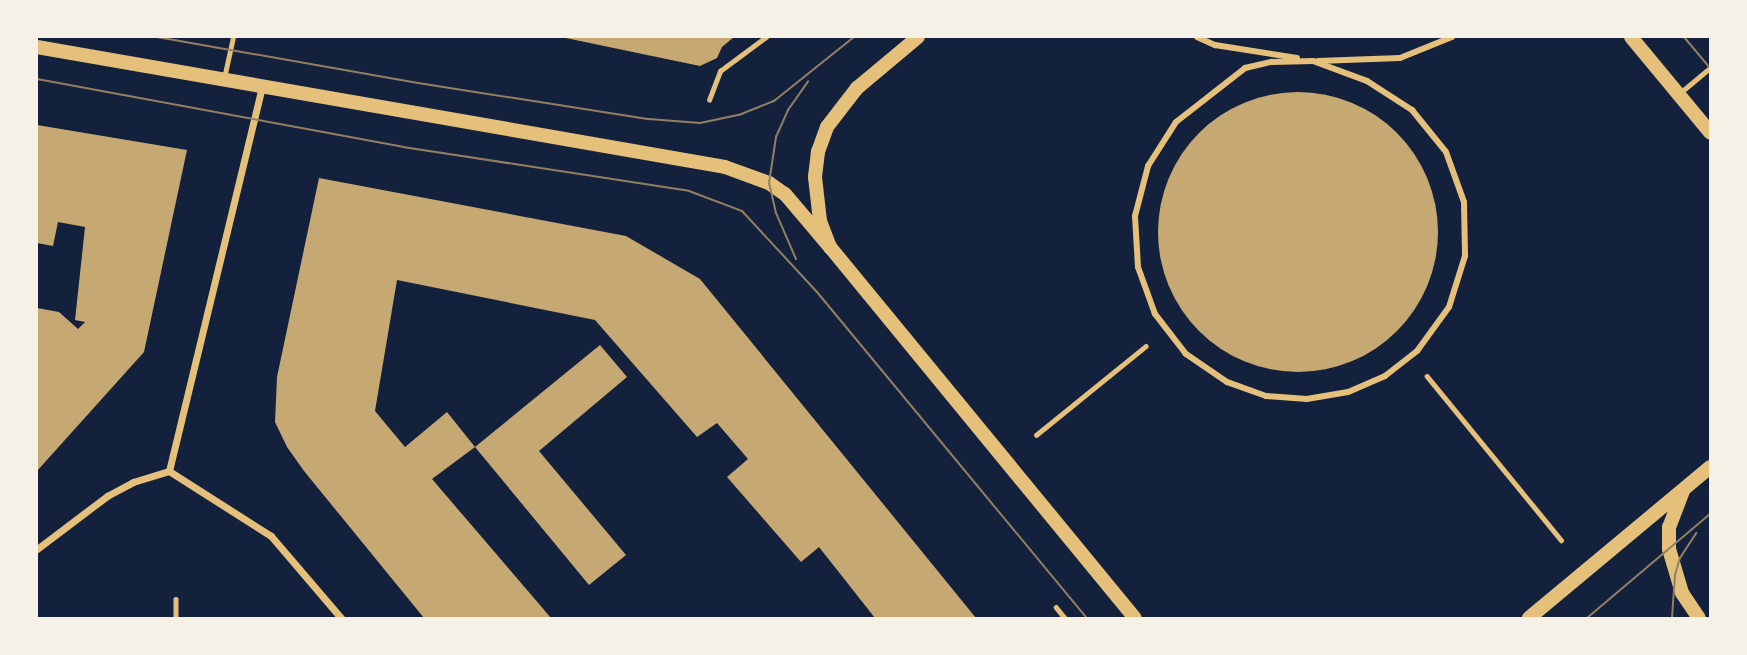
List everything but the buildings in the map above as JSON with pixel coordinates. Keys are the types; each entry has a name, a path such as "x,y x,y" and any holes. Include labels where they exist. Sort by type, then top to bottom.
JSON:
{"main road":[{"path":"830,247 816,198 818,152 827,127 857,88 918,37"},
{"path":"1631,37 1710,132"},
{"path":"37,47 725,167 769,183 785,194 830,247 1135,618"},
{"path":"1529,618 1710,467"},
{"path":"1684,490 1669,527 1670,549 1682,593 1699,618"}],"street":[{"path":"1197,37 1214,45 1313,61 1367,80 1412,110 1446,152 1464,202 1465,256 1449,307 1418,351 1385,376 1348,392 1307,399 1266,396 1227,382 1186,354 1155,314 1138,267 1135,216 1148,166 1176,122 1245,68 1272,62 1313,61 1400,58 1452,37"},
{"path":"169,471 262,86"},
{"path":"37,549 107,496 133,482 169,471 271,536 341,618"}],"lane":[{"path":"224,79 233,37"},
{"path":"1678,94 1710,68"}],"path":[{"path":"709,100 720,71 766,37"},
{"path":"1036,435 1141,350"},
{"path":"1424,372 1568,544"},
{"path":"176,600 176,618"},
{"path":"1056,607 1065,618"}],"tram line":[{"path":"157,37 418,83 649,119 700,123 739,115 774,101 854,37"},
{"path":"1684,37 1710,68"},
{"path":"37,79 403,147 689,191 742,211 817,292 1087,618"},
{"path":"796,259 776,213 769,183 776,137 788,110 808,81"},
{"path":"1587,618 1710,514"},
{"path":"1672,618 1675,575 1680,558 1696,533"}]}
